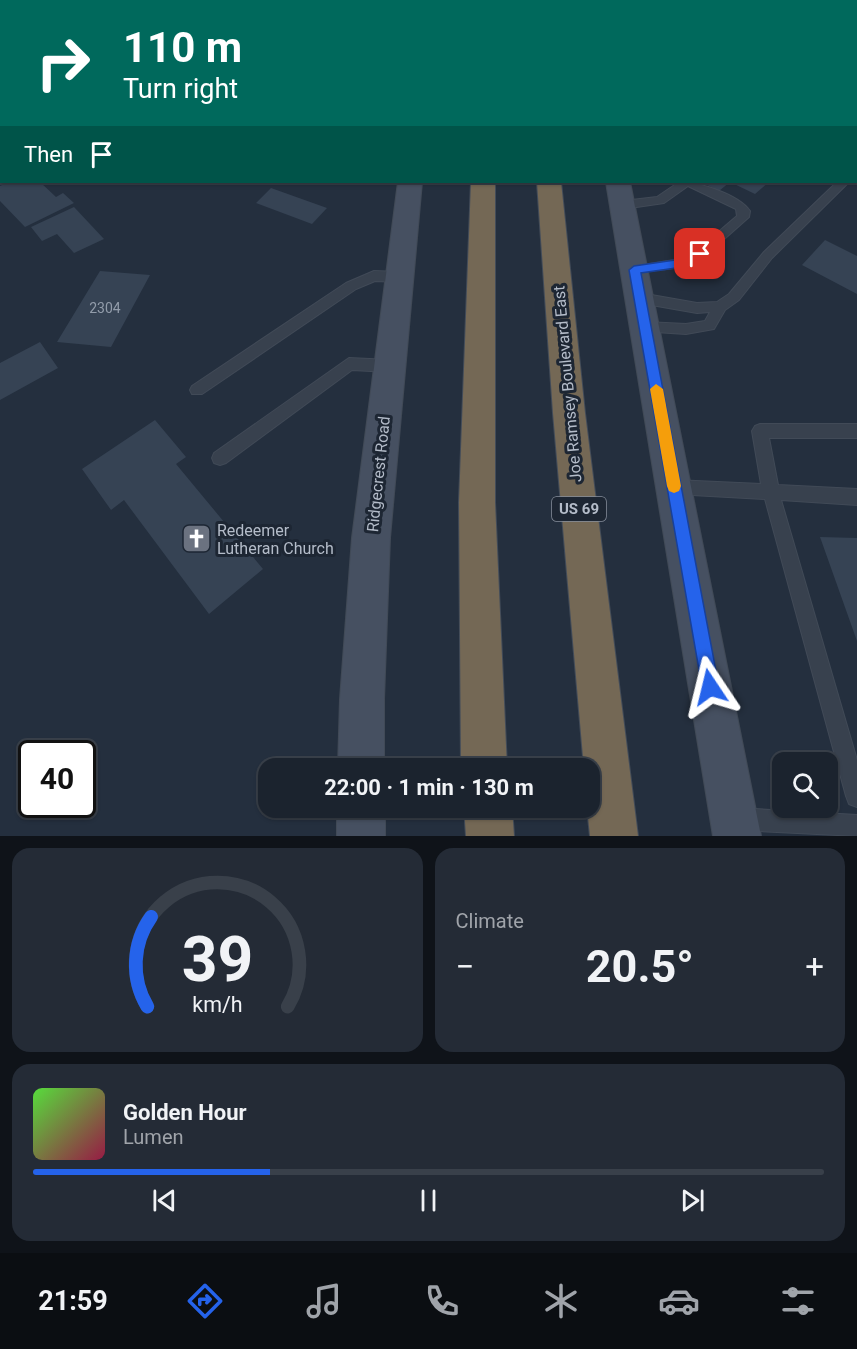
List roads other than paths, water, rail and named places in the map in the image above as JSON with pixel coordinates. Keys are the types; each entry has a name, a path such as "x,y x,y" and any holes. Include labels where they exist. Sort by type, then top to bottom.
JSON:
{"highway":[{"path":"483,183 477,502 484,758"},
{"name":"Joe Ramsey Boulevard East","path":"549,183 569,413 614,836"},
{"path":"489,818 490,836"}],"street":[{"name":"Ridgecrest Road","path":"361,758 371,538 410,183"},
{"path":"620,193 736,828"},
{"path":"360,836 361,818"}],"lane":[{"path":"620,193 660,200 685,183"},
{"path":"640,298 676,264 700,254 743,217 744,211 740,206 690,183"},
{"path":"640,298 686,329 710,325 720,307 734,297 768,255 842,183"},
{"path":"197,390 351,286 374,276 400,277"},
{"path":"640,298 698,308 720,307"},
{"path":"220,458 349,364 390,366"},
{"path":"857,430 759,431 771,493 857,796"},
{"path":"674,488 857,497"},
{"path":"736,828 857,826"}],"place":[{"name":"Redeemer Lutheran Church","path":"196,539"}]}
